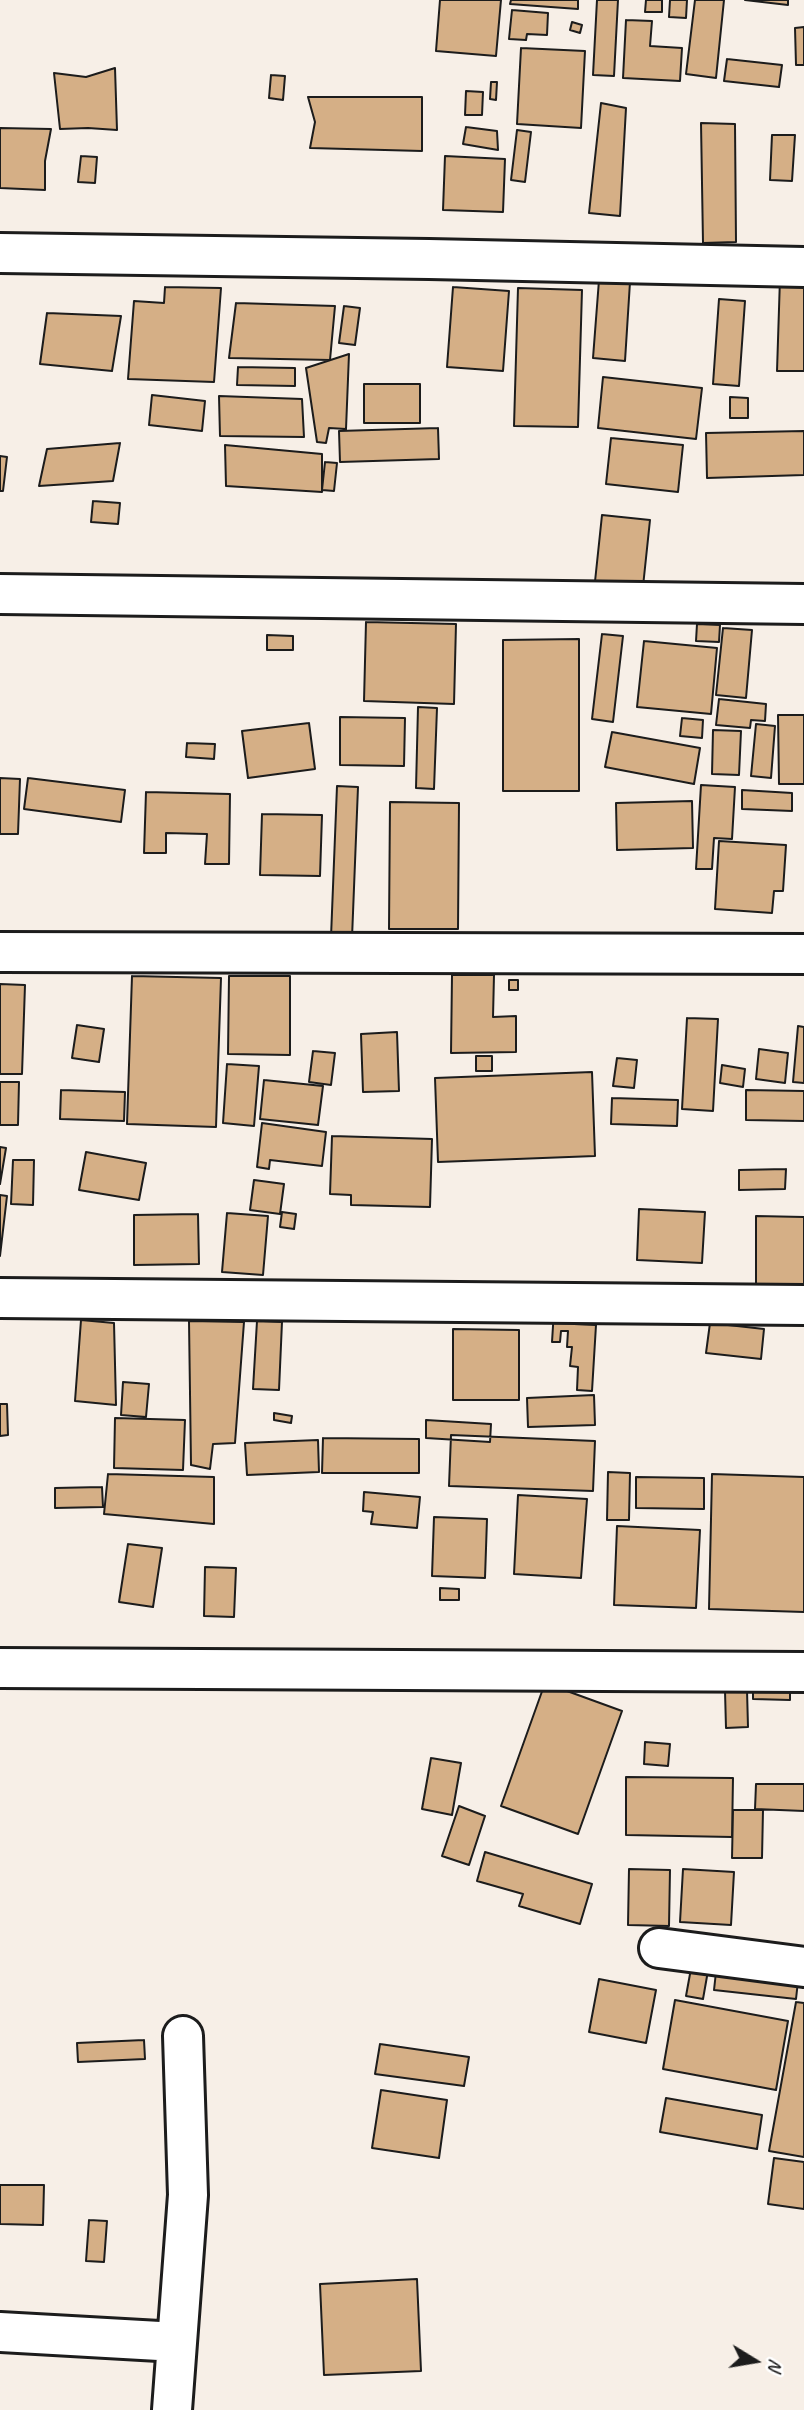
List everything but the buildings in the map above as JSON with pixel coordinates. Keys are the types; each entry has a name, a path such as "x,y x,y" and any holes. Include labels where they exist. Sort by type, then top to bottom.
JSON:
{"street":[{"path":"0,253 804,267"},
{"path":"0,594 804,604"},
{"path":"0,952 804,954"},
{"path":"0,1298 804,1305"},
{"path":"0,1668 804,1672"},
{"path":"659,1948 804,1967"},
{"path":"172,2410 188,2196 183,2036"},
{"path":"0,2332 177,2342"}]}
